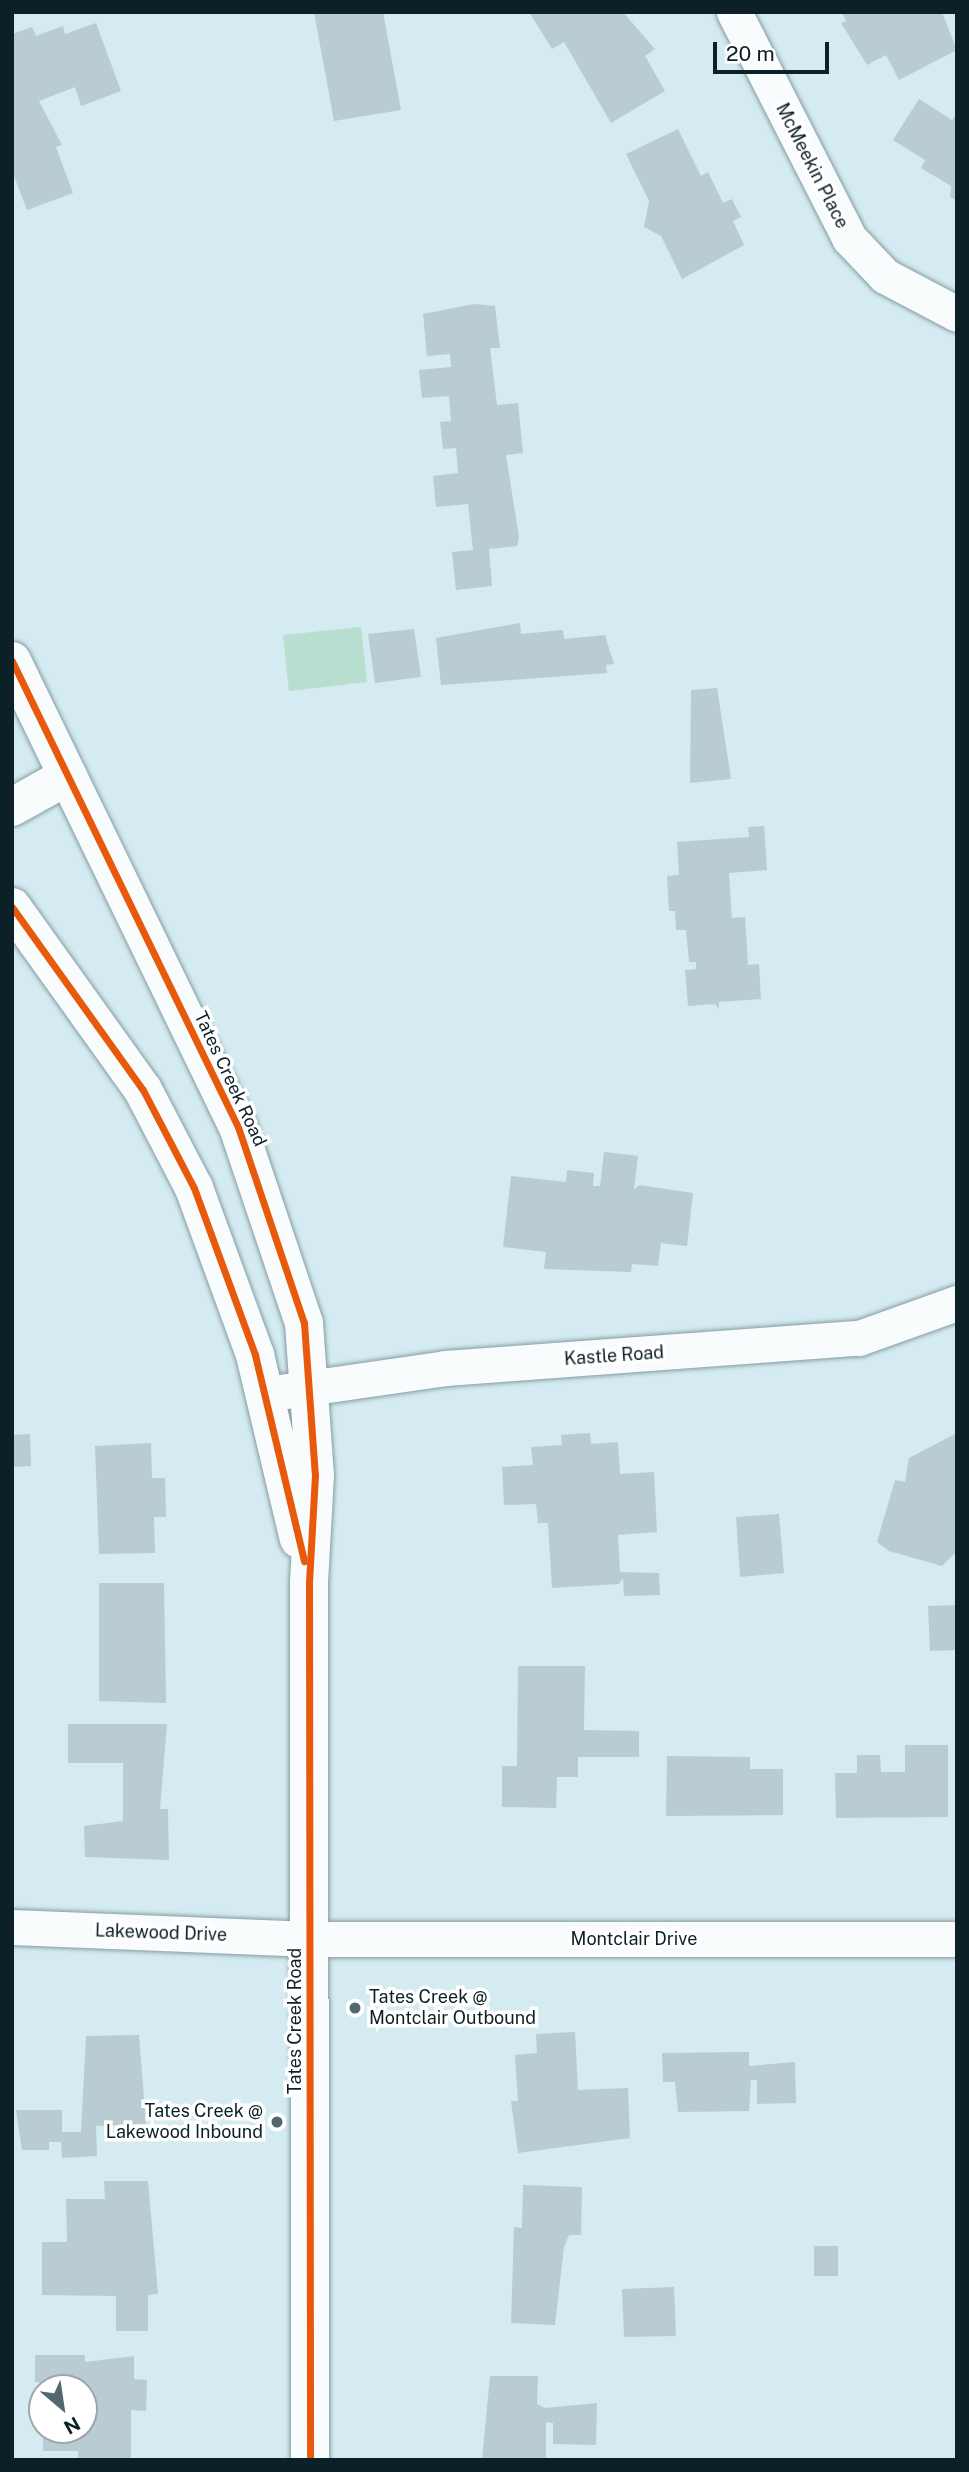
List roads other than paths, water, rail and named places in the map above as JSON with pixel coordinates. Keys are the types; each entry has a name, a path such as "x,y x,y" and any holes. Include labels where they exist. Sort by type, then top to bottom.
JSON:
{"main road":[{"name":"Tates Creek Road","path":"12,661 239,1127 304,1323 312,1387 315,1475 309,1582 310,2460"},
{"path":"12,807 68,776"},
{"name":"Tates Creek Road","path":"12,906 143,1090 194,1188 266,1394 309,1582"}],"street":[{"name":"McMeekin Place","path":"734,12 849,238 885,276 957,314"},
{"name":"Kastle Road","path":"266,1394 446,1368 859,1338 957,1303"},
{"name":"Lakewood Drive","path":"12,1927 311,1939"},
{"name":"Montclair Drive","path":"311,1939 957,1939"}],"place":[{"name":"Tates Creek @ Montclair Outbound","path":"355,2008"},
{"name":"Tates Creek @ Lakewood Inbound","path":"277,2122"}]}
